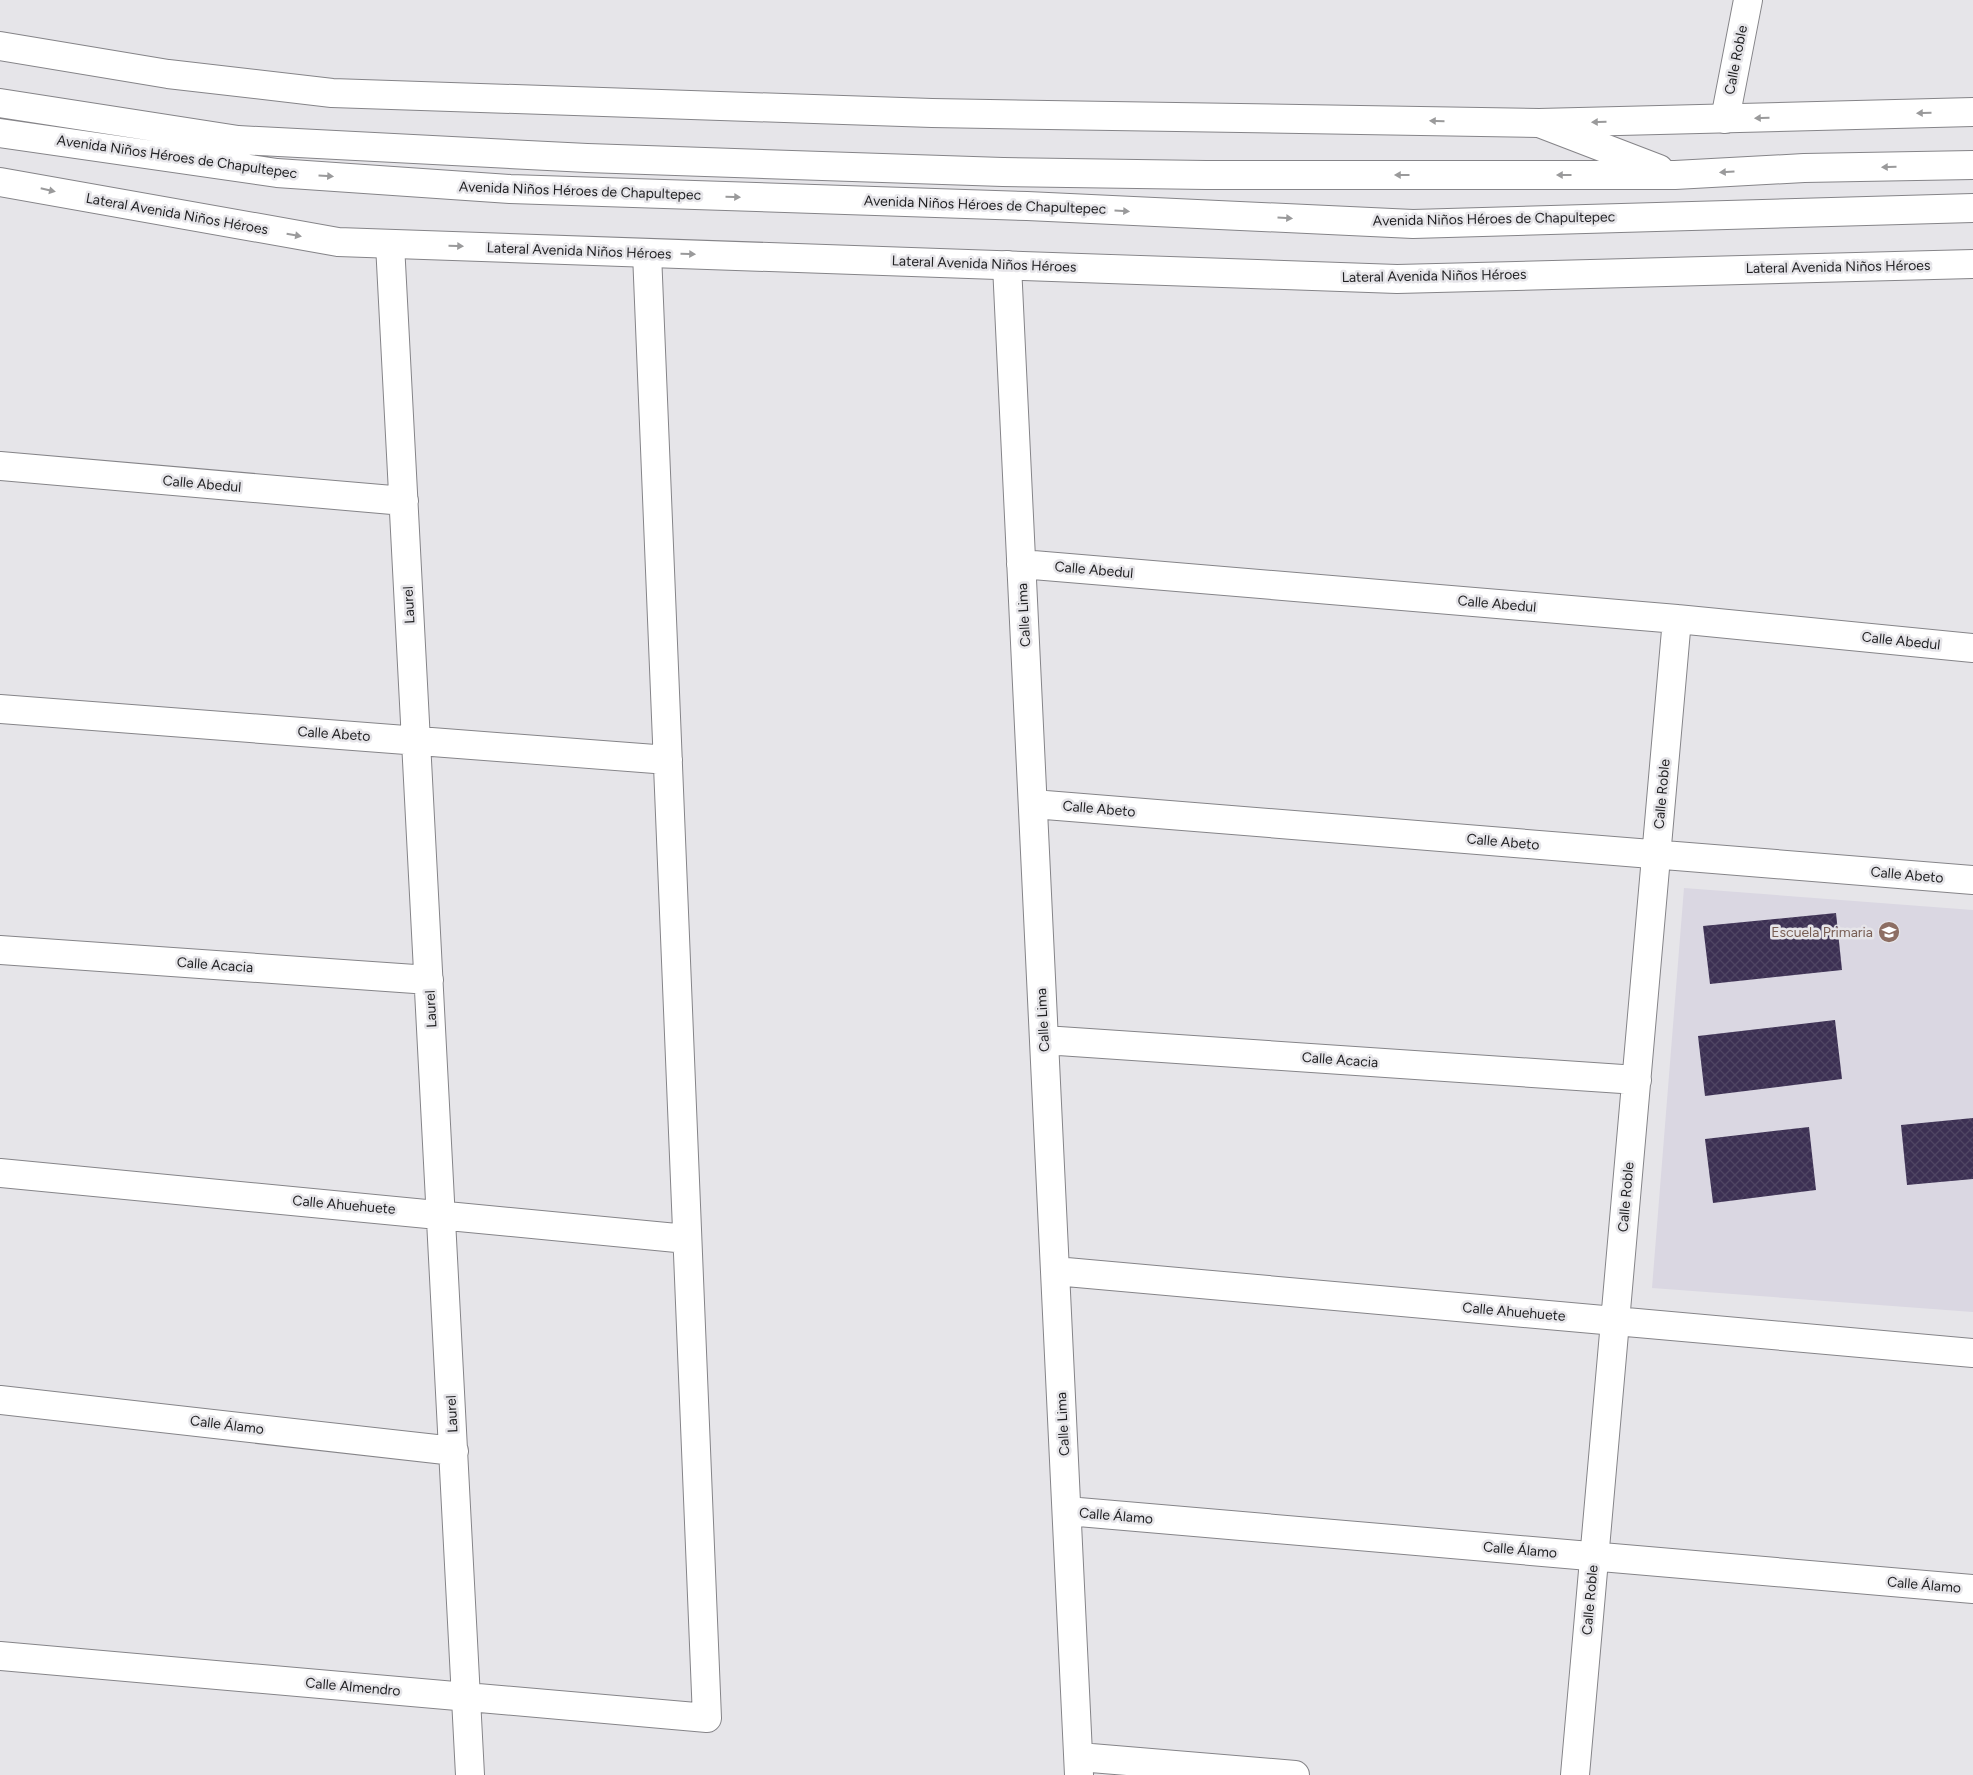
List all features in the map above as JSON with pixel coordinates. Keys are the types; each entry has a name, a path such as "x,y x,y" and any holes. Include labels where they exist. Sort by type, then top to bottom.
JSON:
{"street":[{"name":"Calle Roble","path":"1724,119 1748,0"},
{"path":"0,46 168,74 332,93 932,113 1539,123 1973,112"},
{"name":"Avenida Niños Héroes de Chapultepec","path":"0,104 238,140 587,158 993,172 1196,175 1675,175 1804,168 1973,165"},
{"path":"1539,123 1675,175"},
{"name":"Avenida Niños Héroes de Chapultepec","path":"0,132 277,173 510,189 1037,207 1413,224 1973,208"},
{"name":"Lateral Avenida Niños Héroes","path":"0,182 338,242 1397,279 1973,264"},
{"name":"Laurel","path":"390,244 470,1775"},
{"path":"648,253 687,1238"},
{"name":"Calle Lima","path":"1007,264 1079,1766"},
{"name":"Calle Abedul","path":"0,466 404,501"},
{"name":"Calle Abedul","path":"1021,564 1677,619 1973,648"},
{"name":"Calle Roble","path":"1575,1775 1677,619"},
{"name":"Calle Abeto","path":"0,709 668,760"},
{"name":"Calle Abeto","path":"1033,804 1973,880"},
{"name":"Calle Acacia","path":"0,950 429,980"},
{"name":"Calle Acacia","path":"1044,1040 1637,1080"},
{"name":"Calle Ahuehuete","path":"0,1173 687,1238"},
{"name":"Calle Almendro","path":"0,1656 707,1718 687,1238"},
{"name":"Calle Ahuehuete","path":"1055,1272 1973,1353"},
{"name":"Calle Álamo","path":"0,1400 454,1451"},
{"name":"Calle Álamo","path":"1067,1512 1973,1589"},
{"path":"1079,1766 1295,1775"}],"shaded area":[{"path":"1684,888 1973,910 1973,1312 1652,1288"}],"building":[{"path":"1836,913 1842,970 1710,984 1703,926"},
{"path":"1835,1020 1842,1079 1705,1096 1698,1036"},
{"path":"1973,1118 1973,1179 1907,1185 1901,1125"},
{"path":"1809,1127 1816,1190 1713,1203 1705,1139"}],"place":[{"name":"Escuela Primaria","path":"1889,932"}]}
